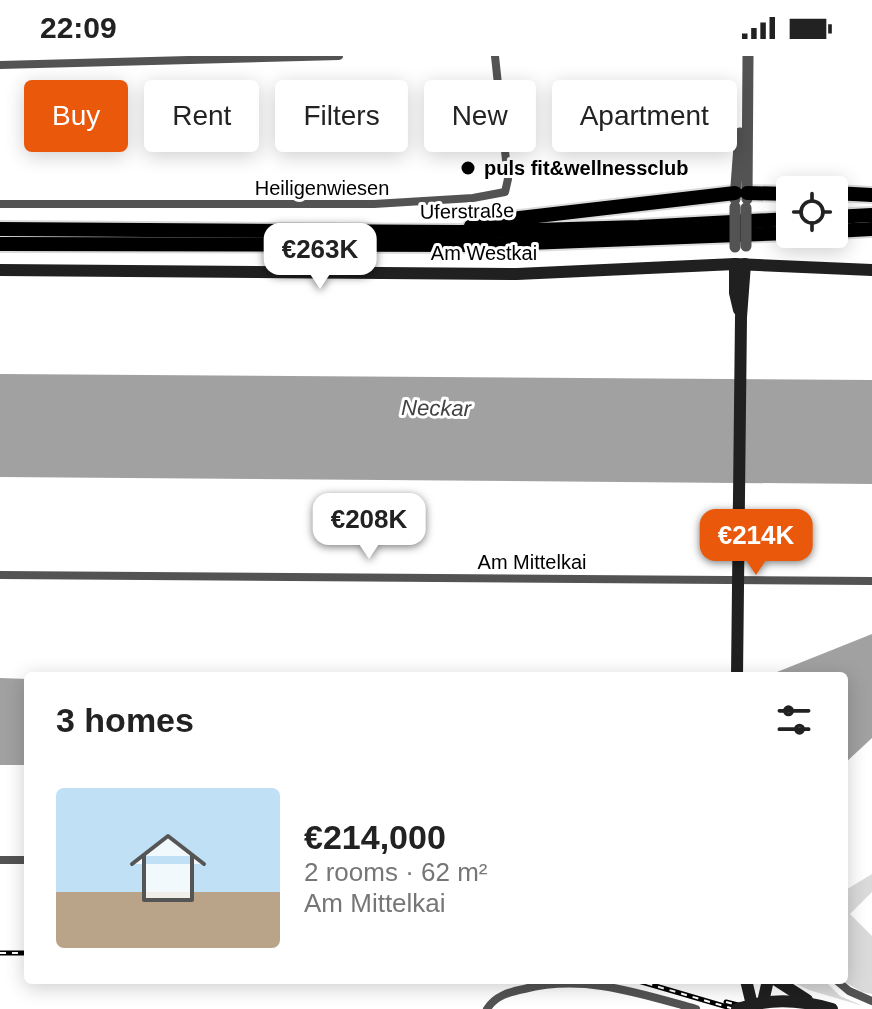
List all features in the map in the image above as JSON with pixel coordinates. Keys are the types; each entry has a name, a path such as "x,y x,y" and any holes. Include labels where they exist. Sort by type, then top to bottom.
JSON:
{"highway":[{"path":"848,194 872,195"},
{"path":"460,232 477,223 776,196"},
{"path":"848,216 872,215"},
{"name":"Uferstraße","path":"0,229 460,232 776,220"},
{"path":"848,230 872,229"},
{"name":"Uferstraße","path":"0,244 477,245 776,234"}],"main road":[{"name":"Am Westkai","path":"0,270 517,274 740,264 872,270"},
{"path":"737,672 740,264"},
{"path":"748,984 757,1004"},
{"path":"757,1004 766,984"},
{"path":"782,984 813,1003"},
{"path":"737,1009 781,1000 813,1003 832,1009"}],"street":[{"path":"0,65 339,56"},
{"name":"Heiligenwiesen","path":"0,204 374,204 473,198 505,192 508,179 495,56"},
{"path":"741,56 742,168"},
{"path":"740,264 748,56"},
{"name":"Am Mittelkai","path":"0,575 872,581"},
{"path":"0,860 24,860"},
{"path":"487,1009 495,999 511,992 550,984"},
{"path":"599,984 625,988 696,1009"},
{"path":"841,984 872,1001"}],"shaded area":[{"path":"872,874 872,892 850,914 872,936 872,994 848,984 848,889"},
{"path":"796,984 828,984 840,996 863,1006"}],"water":[{"name":"Neckar","path":"0,374 872,380 872,484 0,477"},
{"path":"872,634 872,738 848,760 848,672 777,672"},
{"path":"0,678 24,679 24,765 0,765"}],"railway":[{"path":"0,953 24,953"},
{"path":"649,984 734,1009"},
{"path":"726,1002 754,1009"}],"place":[{"name":"puls fit&wellnessclub","path":"468,168"}]}
